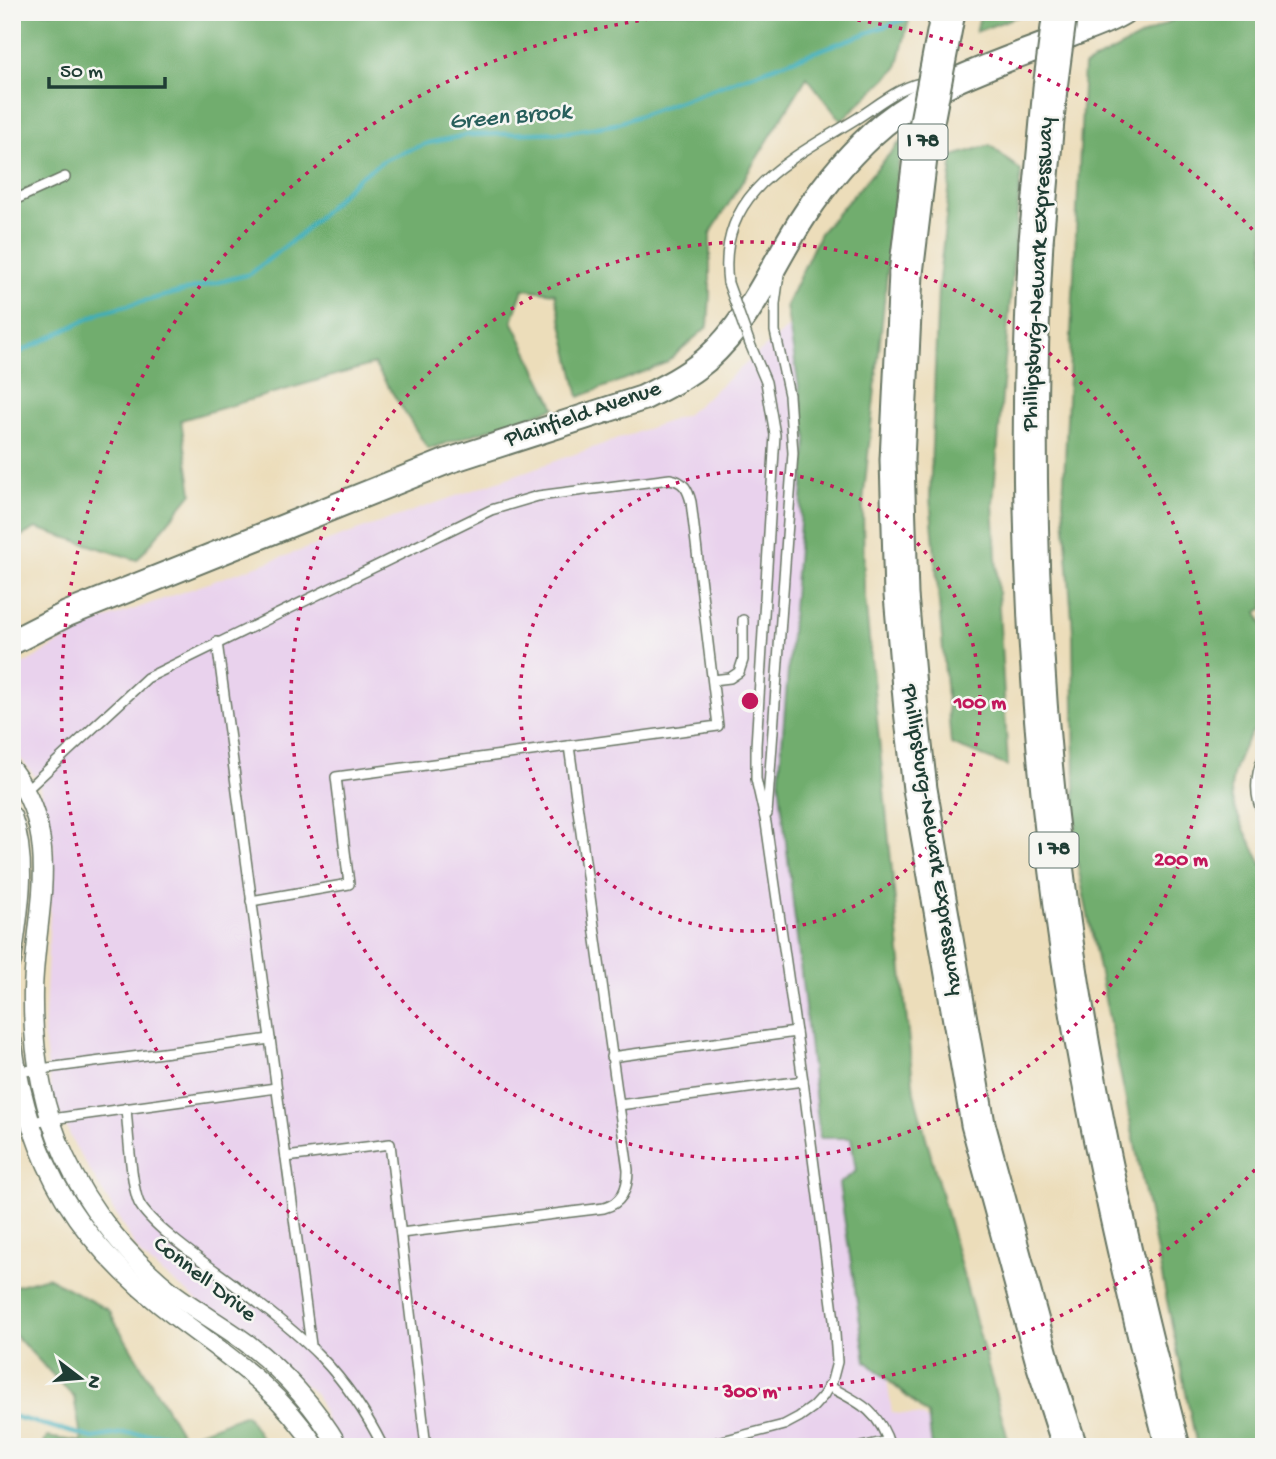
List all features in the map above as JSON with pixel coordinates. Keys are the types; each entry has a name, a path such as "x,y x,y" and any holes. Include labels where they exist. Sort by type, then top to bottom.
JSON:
{"highway":[{"name":"Phillipsburg-Newark Expressway","path":"948,12 920,158 906,273 898,405 901,595 920,789 978,1124 1044,1367 1070,1447"},
{"name":"Phillipsburg-Newark Expressway","path":"1060,12 1036,241 1030,393 1031,543 1036,643 1055,864 1080,1029 1101,1135 1173,1447"}],"main road":[{"name":"Plainfield Avenue","path":"12,642 67,614 448,461 632,402 670,384 706,360 730,336 754,305 803,218 827,182 855,150 885,123 922,97 953,81 1123,12"}],"street":[{"name":"Connell Drive","path":"12,770 36,812 43,841 44,865 33,992 37,1069 50,1118 65,1157 86,1198 140,1265 174,1294 266,1359 316,1411 339,1447"},
{"path":"12,816 19,840 22,868 12,961"},
{"name":"Connell Drive","path":"12,1040 30,1122 67,1206 107,1257 126,1276 178,1320 262,1382 290,1411 316,1447"}],"lane":[{"path":"699,1447 784,1425 813,1407 828,1386 836,1362 836,1342 803,1081 766,823 756,779 775,435 766,382 728,283 727,254 737,216 767,176 916,83 953,81"},
{"path":"12,201 65,177"},
{"path":"766,823 793,453 789,395 775,331 775,304 782,257"},
{"path":"25,791 147,678 503,504 538,496 670,479 684,484 689,491 691,502 718,726 335,777 349,884 251,901"},
{"path":"713,680 730,678 739,672 743,660 743,620"},
{"path":"217,642 311,1345"},
{"path":"401,1233 613,1206 622,1195 628,1179 569,746"},
{"path":"1264,755 1258,769 1256,790 1264,817"},
{"path":"611,1056 796,1032"},
{"path":"17,1072 270,1039"},
{"path":"619,1105 803,1081"},
{"path":"30,1122 276,1088"},
{"path":"126,1108 136,1192 144,1211 196,1256 311,1345 345,1383 373,1424 383,1447"},
{"path":"286,1157 390,1144 426,1447"},
{"path":"828,1386 861,1404 880,1421 889,1444 861,1447"}],"shaded area":[{"path":"812,307 800,797 892,1413 922,1416 960,1447 336,1447 316,1394 141,1256 75,1146 51,1093 44,1037 53,847 38,780 12,748 12,671 92,624 686,415"}],"green space":[{"path":"12,12 911,12 897,68 841,121 807,77 710,234 708,326 666,363 579,397 555,293 523,289 512,321 555,408 428,449 374,364 181,420 192,493 137,560 36,528 12,541"},
{"path":"981,12 1022,12 1021,15 976,32"},
{"path":"1188,12 1264,12 1264,608 1257,612 1264,628 1264,721 1251,735 1239,757 1231,790 1237,815 1264,868 1264,1447 1197,1447 1076,857 1073,632 1063,501 1084,66"},
{"path":"901,141 863,503 864,588 914,1093 1010,1447 932,1447 928,1415 866,1361 839,1184 856,1171 851,1138 820,1138 779,781 807,438 786,306 820,233"},
{"path":"990,145 1021,171 993,503 1008,766 951,744 930,497 938,288 953,156"},
{"path":"47,1277 108,1310 184,1438 246,1414 267,1447 42,1447 47,1437 82,1442 74,1397 12,1332 12,1287"}],"waterway":[{"name":"Green Brook","path":"12,356 102,312 250,274 302,233 358,178 386,159 428,143 467,135 569,132 616,124 925,12"},
{"name":"Green Brook","path":"12,1416 93,1438 124,1433 171,1435 181,1447"}]}
